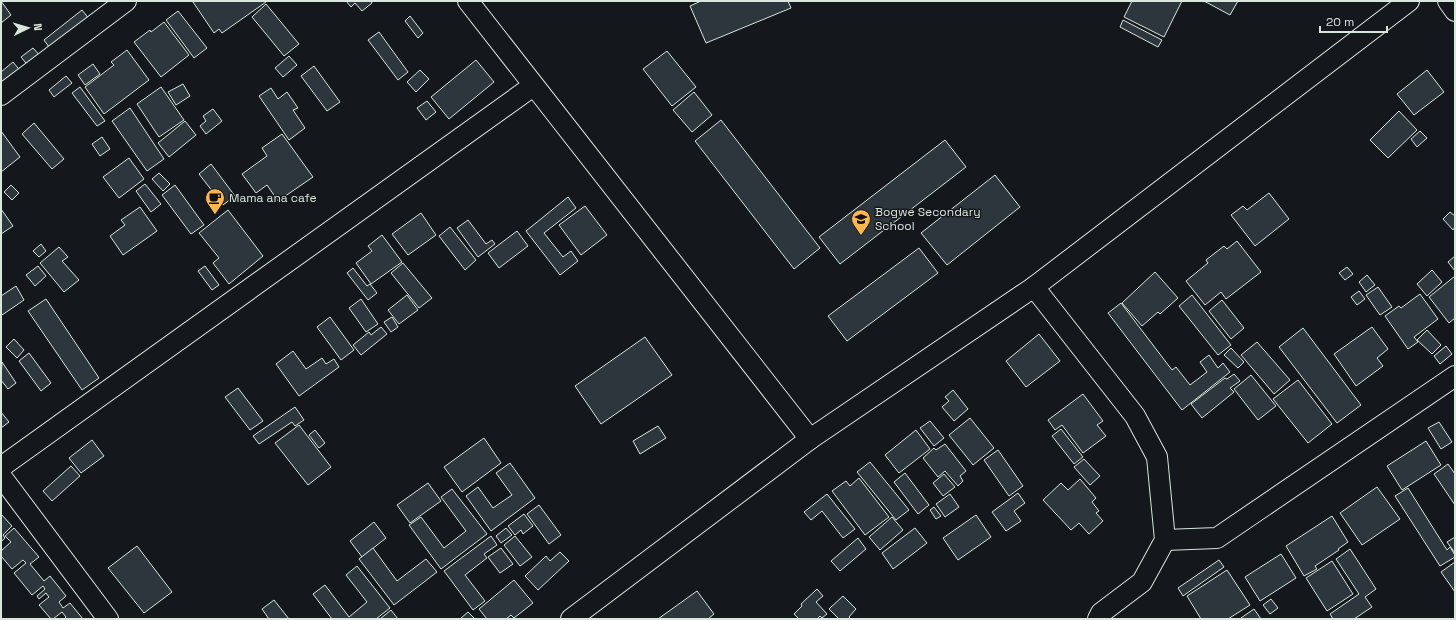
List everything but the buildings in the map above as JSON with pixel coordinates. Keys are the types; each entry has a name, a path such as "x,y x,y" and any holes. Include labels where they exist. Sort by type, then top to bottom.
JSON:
{"street":[{"path":"1,95 126,1"},
{"path":"468,1 810,439"},
{"path":"571,619 810,439 1034,287 1409,1"},
{"path":"1448,1 1455,11"},
{"path":"1,467 533,86"},
{"path":"1034,287 1134,416 1157,457 1165,540 1142,582 1101,613 1098,619"},
{"path":"1165,540 1217,538 1455,376"},
{"path":"1,476 108,619"}],"place":[{"name":"Mama ana cafe","path":"215,215"},
{"name":"Bogwe Secondary School","path":"861,236"}]}
